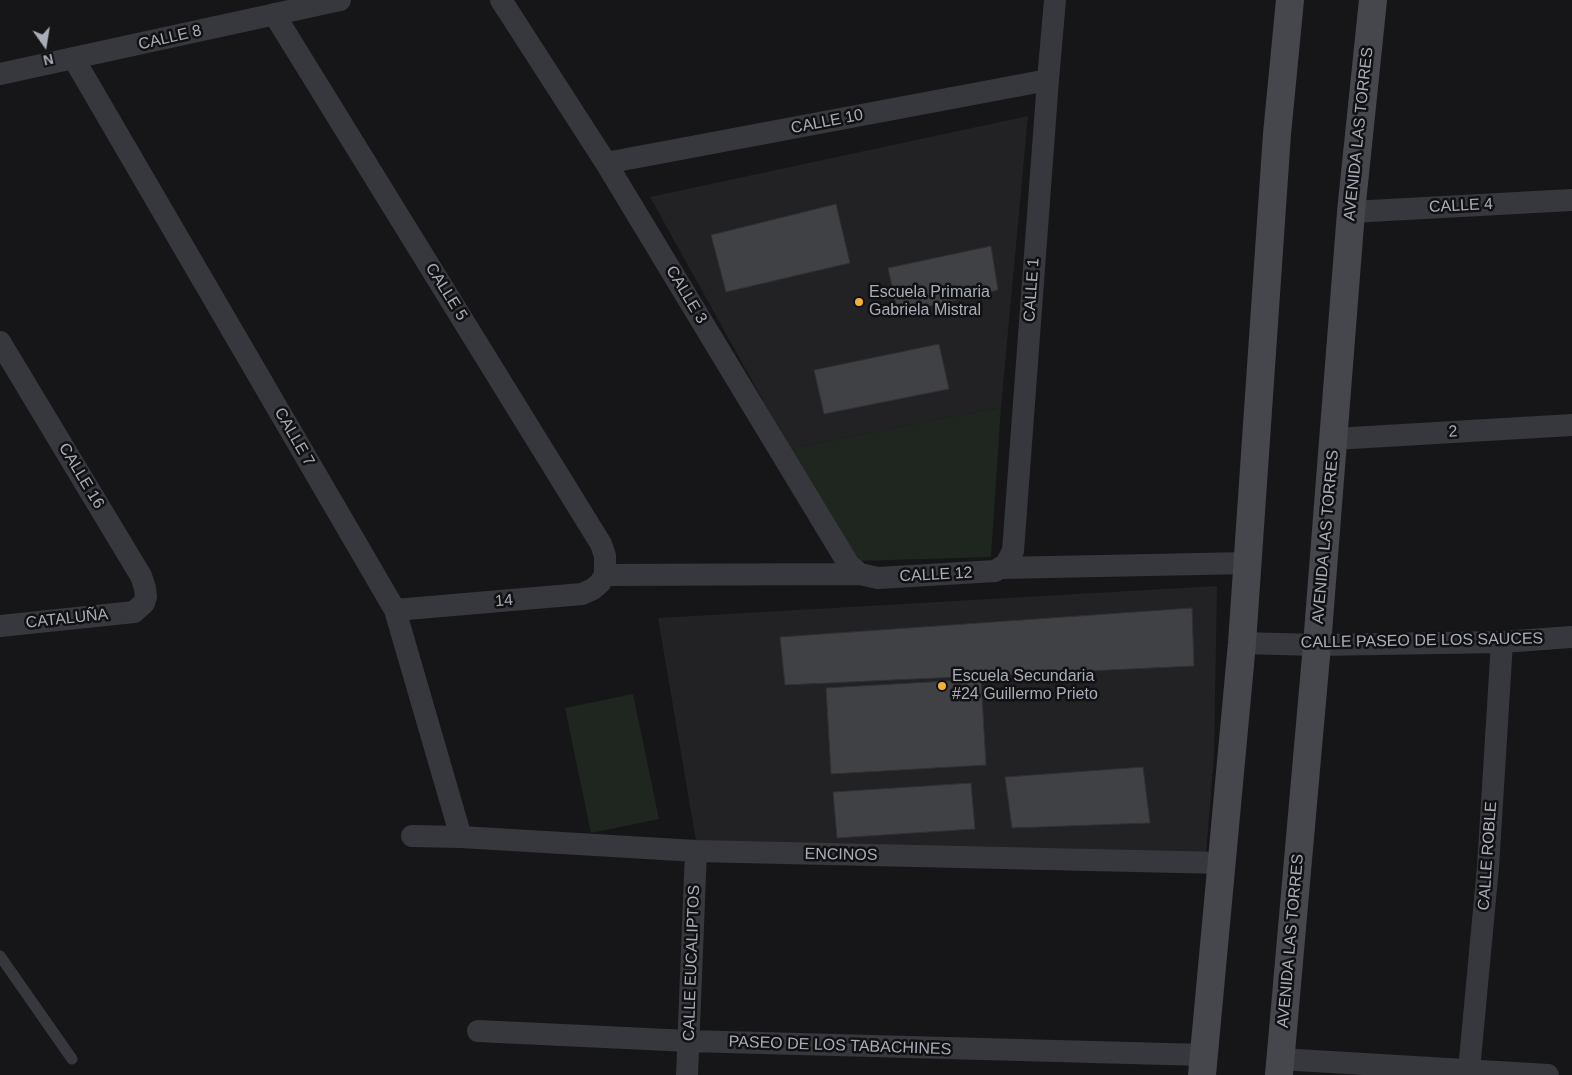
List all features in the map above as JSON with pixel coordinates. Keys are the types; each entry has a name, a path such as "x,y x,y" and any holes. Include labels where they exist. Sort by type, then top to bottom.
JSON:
{"street":[{"name":"CALLE 8","path":"0,74 74,60 340,0"},
{"name":"CALLE 3","path":"501,0 606,163 849,565 869,576"},
{"name":"CALLE 1","path":"998,570 1010,559 1013,551 1055,0"},
{"path":"1203,1065 1242,643 1276,144 1290,0"},
{"name":"AVENIDA LAS TORRES","path":"1280,1067 1334,439 1350,212 1373,0"},
{"name":"CALLE 5","path":"274,14 602,544 605,556 605,575"},
{"name":"CALLE 7","path":"74,60 395,610 461,837"},
{"name":"CALLE 10","path":"606,163 1048,80"},
{"name":"CALLE 4","path":"1350,212 1572,200"},
{"name":"CALLE 16","path":"0,342 141,576 146,597 144,603 134,612"},
{"name":"2","path":"1334,439 1572,425"},
{"name":"CALLE 12","path":"605,575 869,576 998,570 1248,563"},
{"name":"14","path":"395,610 582,594 593,589 605,575"},
{"name":"CATALUÑA","path":"0,626 134,612"},
{"name":"CALLE PASEO DE LOS SAUCES","path":"1242,643 1317,645 1502,642 1572,637"},
{"name":"CALLE ROBLE","path":"1469,1070 1488,867 1502,642"},
{"name":"ENCINOS","path":"412,836 461,837 696,851 1222,863"},
{"name":"CALLE EUCALIPTOS","path":"687,1075 696,851"},
{"name":"PASEO DE LOS TABACHINES","path":"478,1031 1203,1065"},
{"path":"1280,1067 1469,1070 1548,1075"}],"lane":[{"path":"0,956 72,1060"}],"shaded area":[{"name":"Escuela Primaria Gabriela Mistral","path":"1028,116 1001,407 790,449 650,197"},
{"path":"1001,407 991,557 857,561 790,449"},
{"name":"Escuela Secundaria #24 Guillermo Prieto","path":"1217,586 1214,755 1206,853 696,841 658,618"},
{"path":"633,694 659,819 591,833 565,708"}],"building":[{"path":"836,204 850,263 726,292 711,235"},
{"path":"991,246 998,290 898,314 888,268"},
{"path":"939,344 949,389 824,414 814,370"},
{"path":"1192,608 1194,666 785,685 780,637"},
{"path":"981,679 986,765 831,774 826,688"},
{"path":"1143,767 1150,823 1012,828 1005,777"},
{"path":"971,783 975,829 837,838 833,792"}],"place":[{"name":"Escuela Primaria Gabriela Mistral","path":"859,302"},
{"name":"Escuela Secundaria #24 Guillermo Prieto","path":"942,686"}]}
